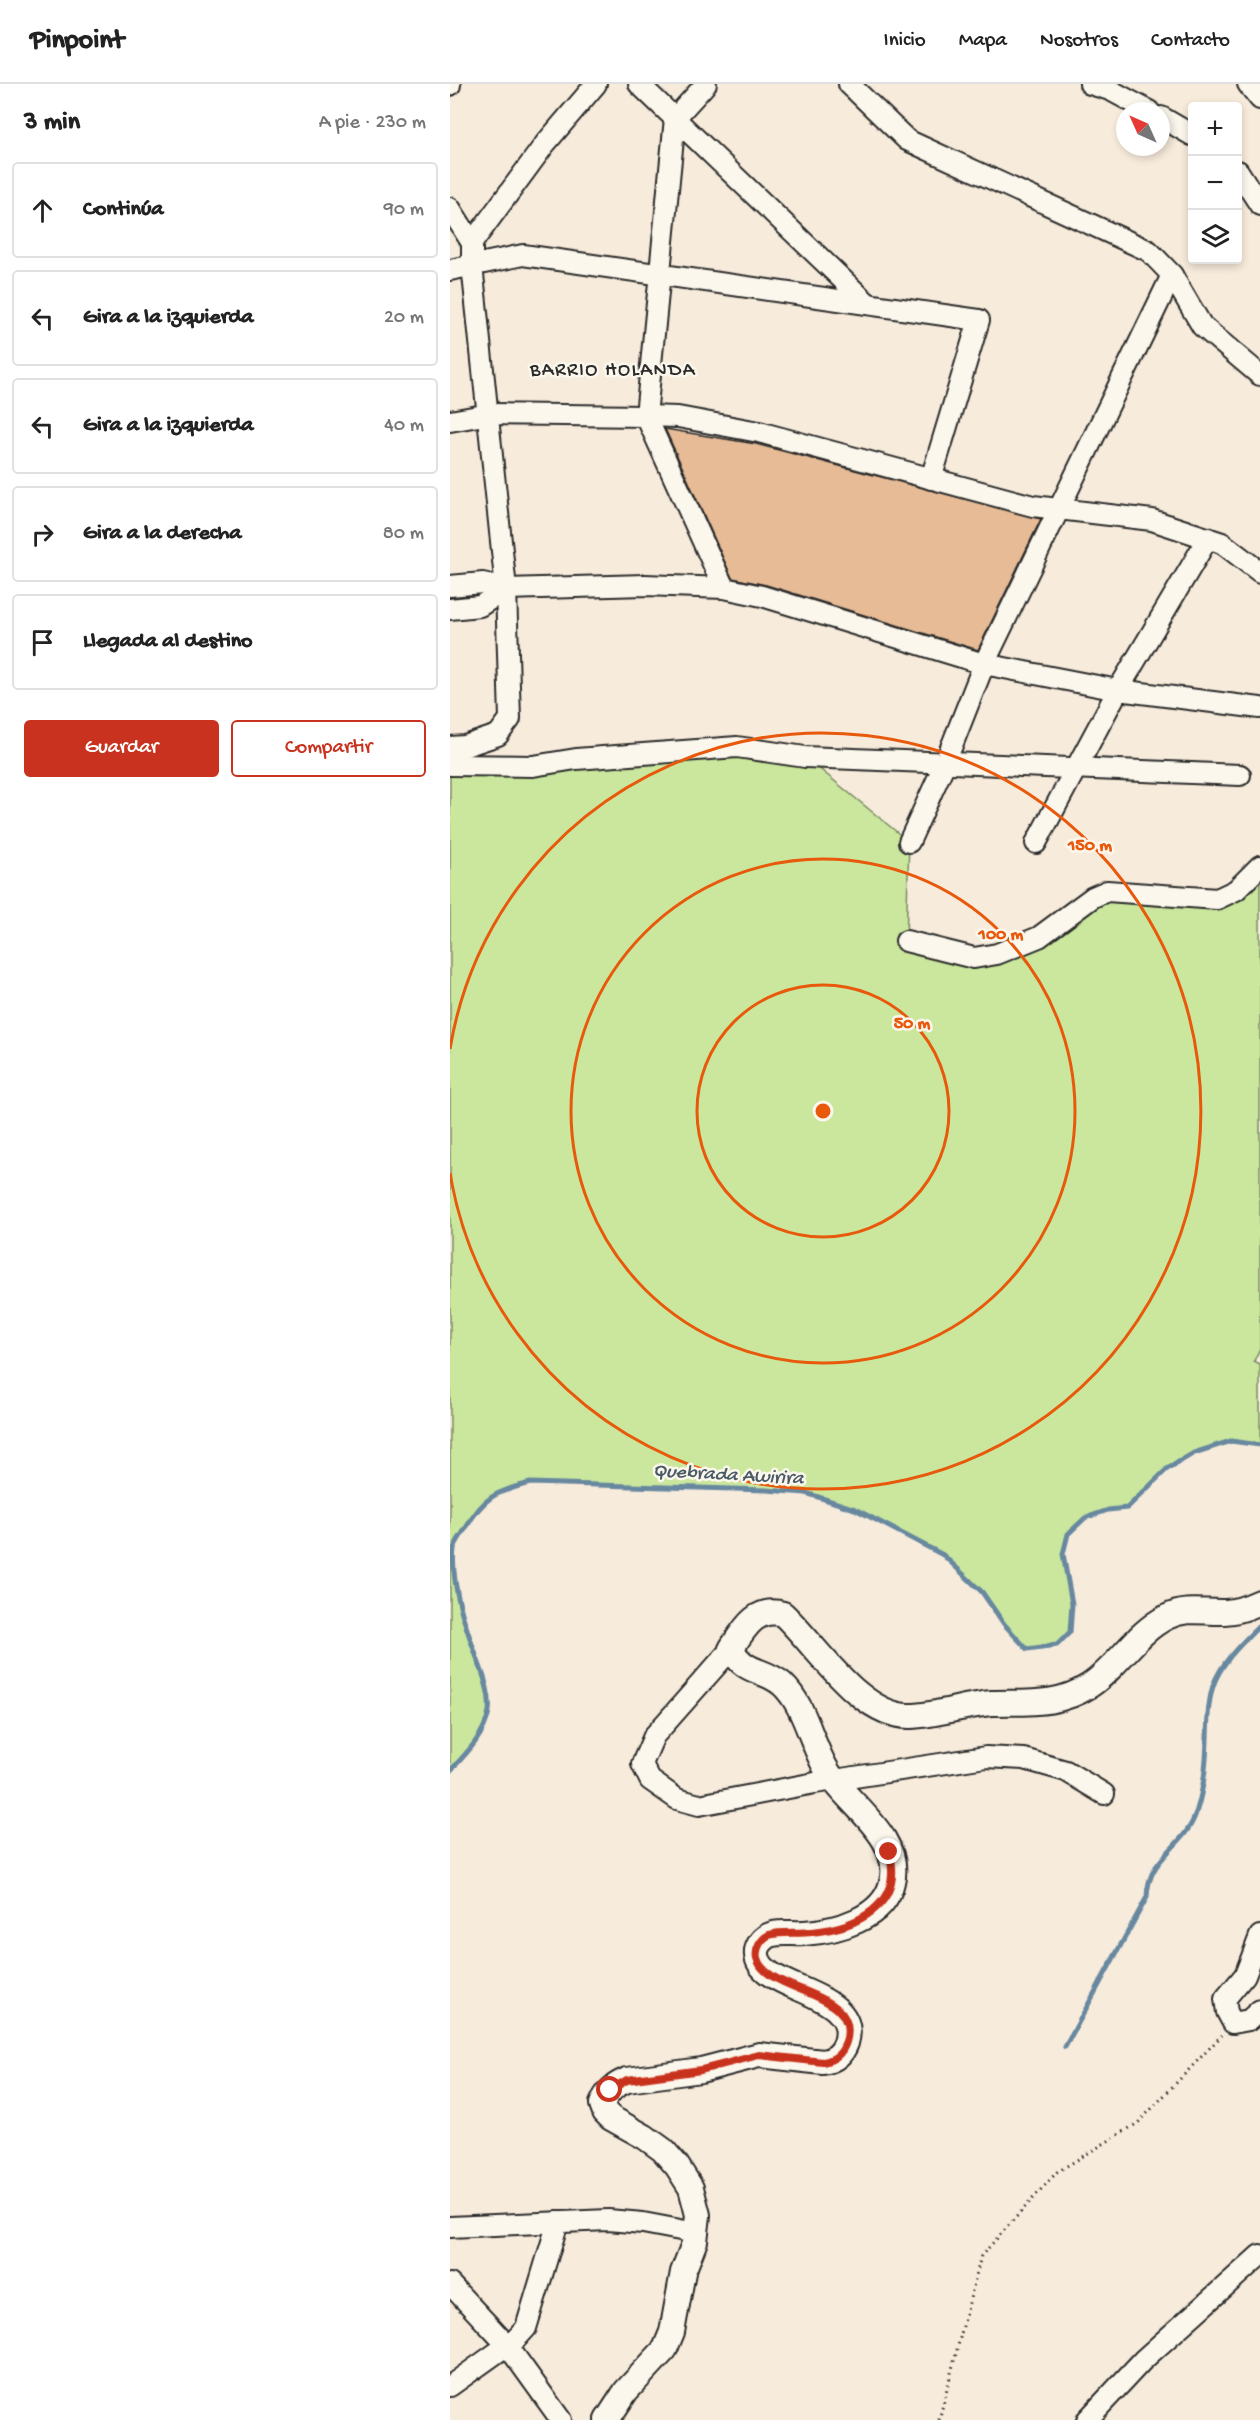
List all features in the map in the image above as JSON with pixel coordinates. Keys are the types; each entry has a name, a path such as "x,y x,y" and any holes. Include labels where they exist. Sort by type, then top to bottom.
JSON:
{"street":[{"path":"472,243 545,144 596,84"},
{"path":"639,84 868,304"},
{"path":"706,84 675,118 645,416 724,588"},
{"path":"849,84 907,140 1149,250 1172,275 1202,326 1260,375"},
{"path":"1090,84 1110,90 1132,102"},
{"path":"1248,84 1260,99"},
{"path":"1170,122 1188,133"},
{"path":"1242,177 1260,205"},
{"path":"450,208 472,243 472,265 490,414 506,589 510,719 498,735 465,746 450,747"},
{"path":"450,270 523,255 979,320 931,478"},
{"path":"909,842 945,763 984,663 1172,275"},
{"path":"450,421 490,414 678,417 759,432 1033,506 1152,520 1222,543 1260,572"},
{"path":"1036,843 1118,690 1208,538"},
{"path":"450,586 483,583 506,589 645,585 724,588 762,596 984,663 1118,690 1260,708"},
{"path":"450,609 480,606 506,589"},
{"path":"450,765 533,766 576,759 737,747 805,757 1240,776"},
{"path":"906,941 974,958 998,954 1039,937 1092,897 1107,891 1217,899 1236,890 1260,866"},
{"path":"1104,1794 1066,1771 1024,1759 986,1757 834,1780 699,1805 677,1798 650,1780 642,1764 654,1736 759,1614 767,1612 783,1614 865,1700 884,1712 897,1716 913,1716 970,1705 1043,1703 1061,1699 1081,1691 1105,1675 1151,1627 1179,1611 1225,1612 1260,1602"},
{"path":"607,2420 626,2391 665,2349 672,2332 683,2271 696,2233 698,2215 691,2188 677,2166 645,2137 611,2118 605,2112 602,2104 610,2090 627,2080 701,2070 759,2055 832,2061 839,2055 848,2037 846,2025 834,2005 766,1971 757,1956 761,1942 768,1936 814,1932 851,1924 868,1915 888,1894 892,1882 894,1867 879,1831 828,1773 794,1697 781,1683 739,1662 731,1649"},
{"path":"1260,1936 1245,1975 1226,2000 1227,2012 1233,2023 1249,2020 1260,2010"},
{"path":"450,2227 608,2220 643,2223 696,2233"},
{"path":"450,2386 507,2345 526,2328 558,2222"},
{"path":"1087,2420 1112,2390 1143,2360 1260,2255"},
{"path":"450,2284 507,2345 561,2420"}],"path":[{"path":"939,2420 981,2256 1057,2172 1138,2123 1233,2023"}],"green space":[{"path":"737,747 805,757 909,842 906,941 997,954 1092,897 1217,899 1260,866 1260,1348 1254,1361 1260,1364 1260,1445 1231,1441 1194,1453 1167,1469 1127,1508 1108,1510 1085,1518 1068,1534 1063,1554 1072,1604 1070,1632 1057,1645 1027,1649 1004,1624 982,1592 943,1555 855,1509 806,1493 530,1483 508,1489 485,1502 454,1548 453,1563 457,1593 486,1682 489,1711 479,1736 450,1771 450,765"}],"building":[{"path":"665,429 756,444 1041,519 978,650 766,585 732,578"}],"waterway":[{"name":"Quebrada Awirira","path":"450,1771 479,1736 489,1711 486,1682 457,1593 453,1563 454,1548 485,1502 508,1489 530,1483 806,1493 855,1509 943,1555 982,1592 1004,1624 1027,1649 1057,1645 1070,1632 1072,1604 1063,1554 1068,1534 1085,1518 1108,1510 1127,1508 1167,1469 1194,1453 1231,1441 1260,1445"},
{"path":"1065,2047 1147,1897 1153,1871 1183,1835 1196,1813 1204,1779 1208,1713 1213,1686 1227,1661 1260,1625"}],"district":[{"name":"BARRIO HOLANDA","path":"613,371"}],"route":[{"path":"610,2090 627,2080 701,2070 759,2055 806,2061 832,2061 839,2055 848,2037 842,2016 834,2005 766,1971 760,1964 757,1949 768,1936 814,1932 851,1924 868,1915 888,1894 894,1867 889,1852"}]}
